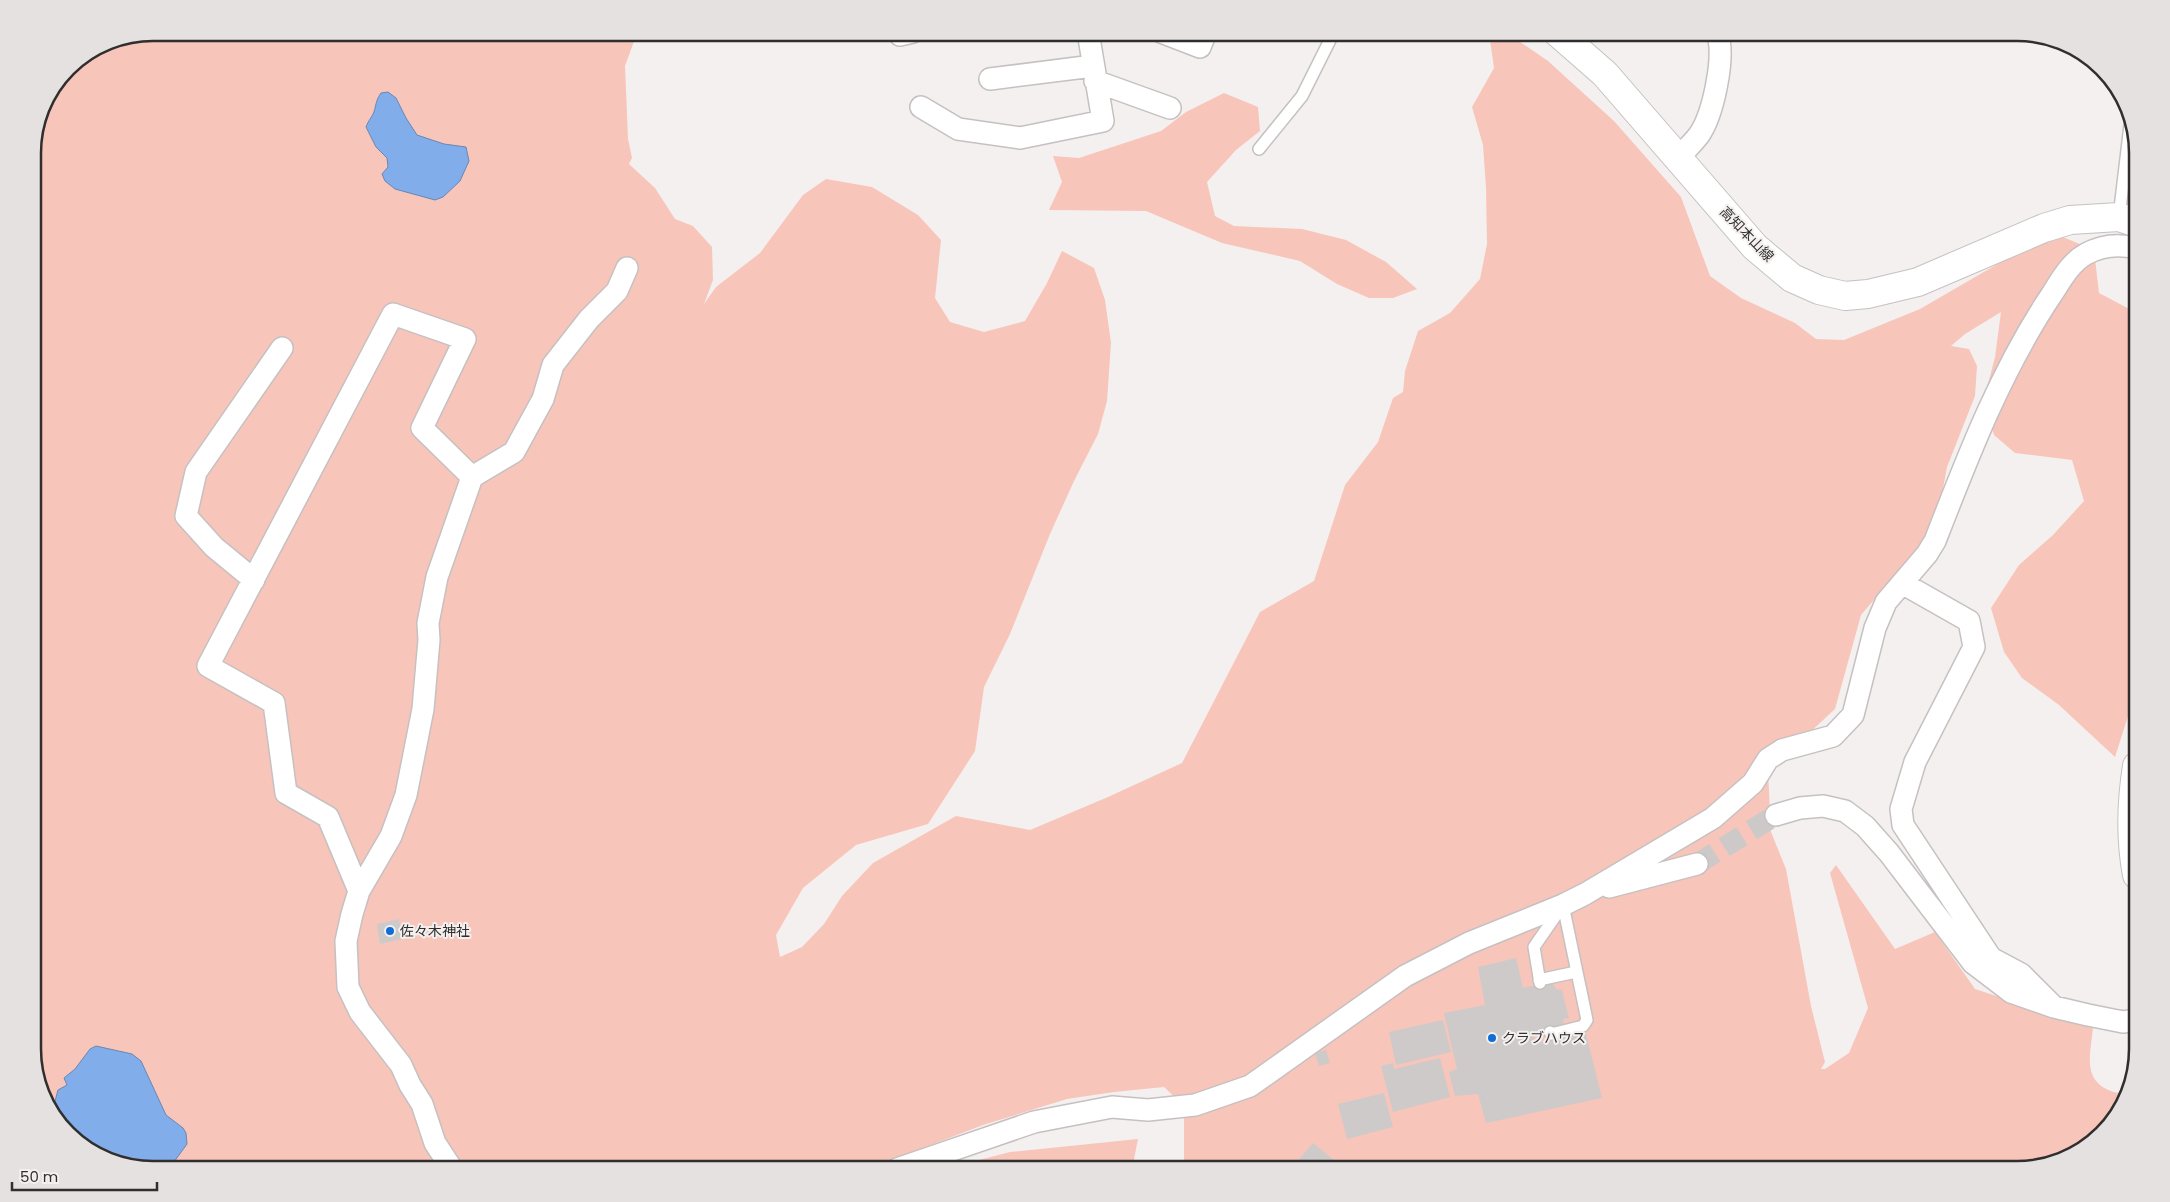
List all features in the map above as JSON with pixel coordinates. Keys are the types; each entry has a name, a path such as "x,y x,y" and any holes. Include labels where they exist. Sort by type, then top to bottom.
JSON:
{"main road":[{"name":"高知本山線","path":"1567,41 1605,74 1755,247 1792,278 1819,290 1845,296 1868,294 1918,282 2044,228 2070,220 2128,220"}],"street":[{"path":"921,107 958,129 1020,138 1103,121 1089,41"},
{"path":"1184,41 1200,47 1202,41"},
{"path":"1678,158 1700,134 1713,100 1720,64 1718,41"},
{"path":"990,79 1094,74 1170,108"},
{"path":"923,1161 1034,1122 1112,1108 1148,1110 1195,1105 1250,1086 1405,976 1469,942 1563,905 1585,894 1713,818 1753,783 1768,759 1782,750 1833,736 1853,715 1875,628 1886,602 1927,554 1935,541 1974,442 2041,310 2065,274 2084,255 2103,247 2121,245 2129,246"},
{"path":"446,1161 435,1143 422,1104 410,1085 402,1065 360,1012 348,987 346,941 352,914 360,891 391,836 406,795 423,709 429,640 428,623 437,577 472,477 514,452 543,400 553,365 590,319 617,291 627,268"},
{"path":"360,891 328,817 286,793 274,703 208,666 393,314 465,340 422,428 472,477"},
{"path":"254,580 214,547 186,516 196,472 282,348"},
{"path":"1902,584 1969,621 1974,647 1915,762 1901,809 1903,825 1991,958 2021,974 2054,1007"},
{"path":"1776,815 1800,808 1823,806 1845,811 1865,826 1889,853 1973,963 2011,992 2054,1007 2123,1022 2129,1021"},
{"path":"1585,894 1697,864"}],"lane":[{"path":"1259,149 1302,96 1330,41"},
{"path":"2128,220 2129,172"},
{"path":"1563,905 1534,947 1540,981 1576,972"},
{"path":"1550,1032 1551,1034 1583,1026 1587,1020 1563,905"}],"shaded area":[{"path":"146,41 634,41 625,66 628,139 632,158 629,164 655,188 675,219 693,226 712,247 713,280 704,304 716,287 760,253 803,195 826,179 872,187 918,215 941,240 935,298 950,322 984,332 1025,321 1047,283 1062,251 1094,268 1105,300 1111,343 1107,401 1098,434 1050,534 1010,634 984,687 975,751 928,824 856,845 803,888 776,935 780,957 802,947 824,924 842,896 873,863 956,816 1030,830 1182,763 1260,612 1314,581 1345,485 1378,442 1393,398 1403,392 1405,371 1418,331 1450,313 1480,279 1487,244 1486,188 1483,145 1472,107 1494,68 1490,41 1519,41 1548,61 1614,121 1681,197 1710,276 1741,298 1795,323 1816,339 1844,340 1920,309 2008,258 2058,235 2094,250 2099,293 2129,309 2129,713 2115,757 2059,705 2022,678 2004,652 1991,608 2019,565 2053,535 2084,501 2072,460 2015,453 1994,435 1984,400 1995,357 2001,312 1965,334 1951,346 1969,349 1977,366 1975,396 1947,467 1939,510 1929,546 1890,581 1861,615 1835,709 1768,771 1771,832 1786,869 1811,1006 1825,1062 1821,1069 1825,1069 1849,1053 1868,1008 1830,873 1836,865 1895,949 1935,932 1975,989 2093,1028 2090,1068 2093,1076 2106,1089 2118,1093 2120,1091 2106,1117 2085,1138 2073,1146 2046,1157 2017,1161 1184,1161 1184,1106 1164,1087 1067,1099 983,1125 889,1161 153,1161 124,1157 110,1152 85,1138 69,1123 60,1111 47,1085 41,1056 41,146 50,110 64,85 79,69 97,56 110,50 131,43"},
{"path":"1224,93 1258,107 1260,131 1236,150 1207,182 1215,216 1234,226 1302,229 1346,240 1386,262 1417,289 1393,298 1369,298 1337,284 1300,261 1222,243 1146,211 1049,210 1062,182 1053,156 1079,158 1161,131 1186,112"},
{"path":"1138,1139 1134,1161 976,1161 1010,1152"}],"water":[{"path":"388,92 396,98 417,135 444,144 466,147 469,161 460,181 443,197 435,200 395,189 385,181 382,174 388,167 387,158 376,147 366,127 374,112 379,96 381,93"},
{"path":"96,1046 132,1054 141,1061 166,1115 183,1128 186,1133 187,1144 175,1161 139,1160 110,1152 85,1138 69,1123 55,1102 58,1090 67,1085 64,1078 75,1069 90,1049"}],"building":[{"name":"佐々木神社","path":"399,919 403,939 380,944 377,924"},
{"name":"クラブハウス","path":"1516,958 1523,988 1552,982 1556,989 1562,990 1569,1018 1563,1019 1564,1026 1533,1034 1535,1043 1586,1034 1602,1098 1486,1123 1478,1094 1455,1096 1449,1072 1457,1069 1444,1013 1485,1005 1478,967"},
{"path":"1443,1020 1451,1052 1396,1065 1389,1032"},
{"path":"1326,1050 1330,1063 1319,1066 1315,1053"},
{"path":"1440,1058 1450,1097 1393,1112 1381,1066 1393,1063 1394,1069"},
{"path":"1384,1093 1393,1127 1347,1139 1338,1104"},
{"path":"1313,1143 1335,1161 1298,1161"}],"tunnel":[{"path":"1697,864 1776,815"}],"place":[{"name":"佐々木神社","path":"390,931"},
{"name":"クラブハウス","path":"1492,1038"}]}
